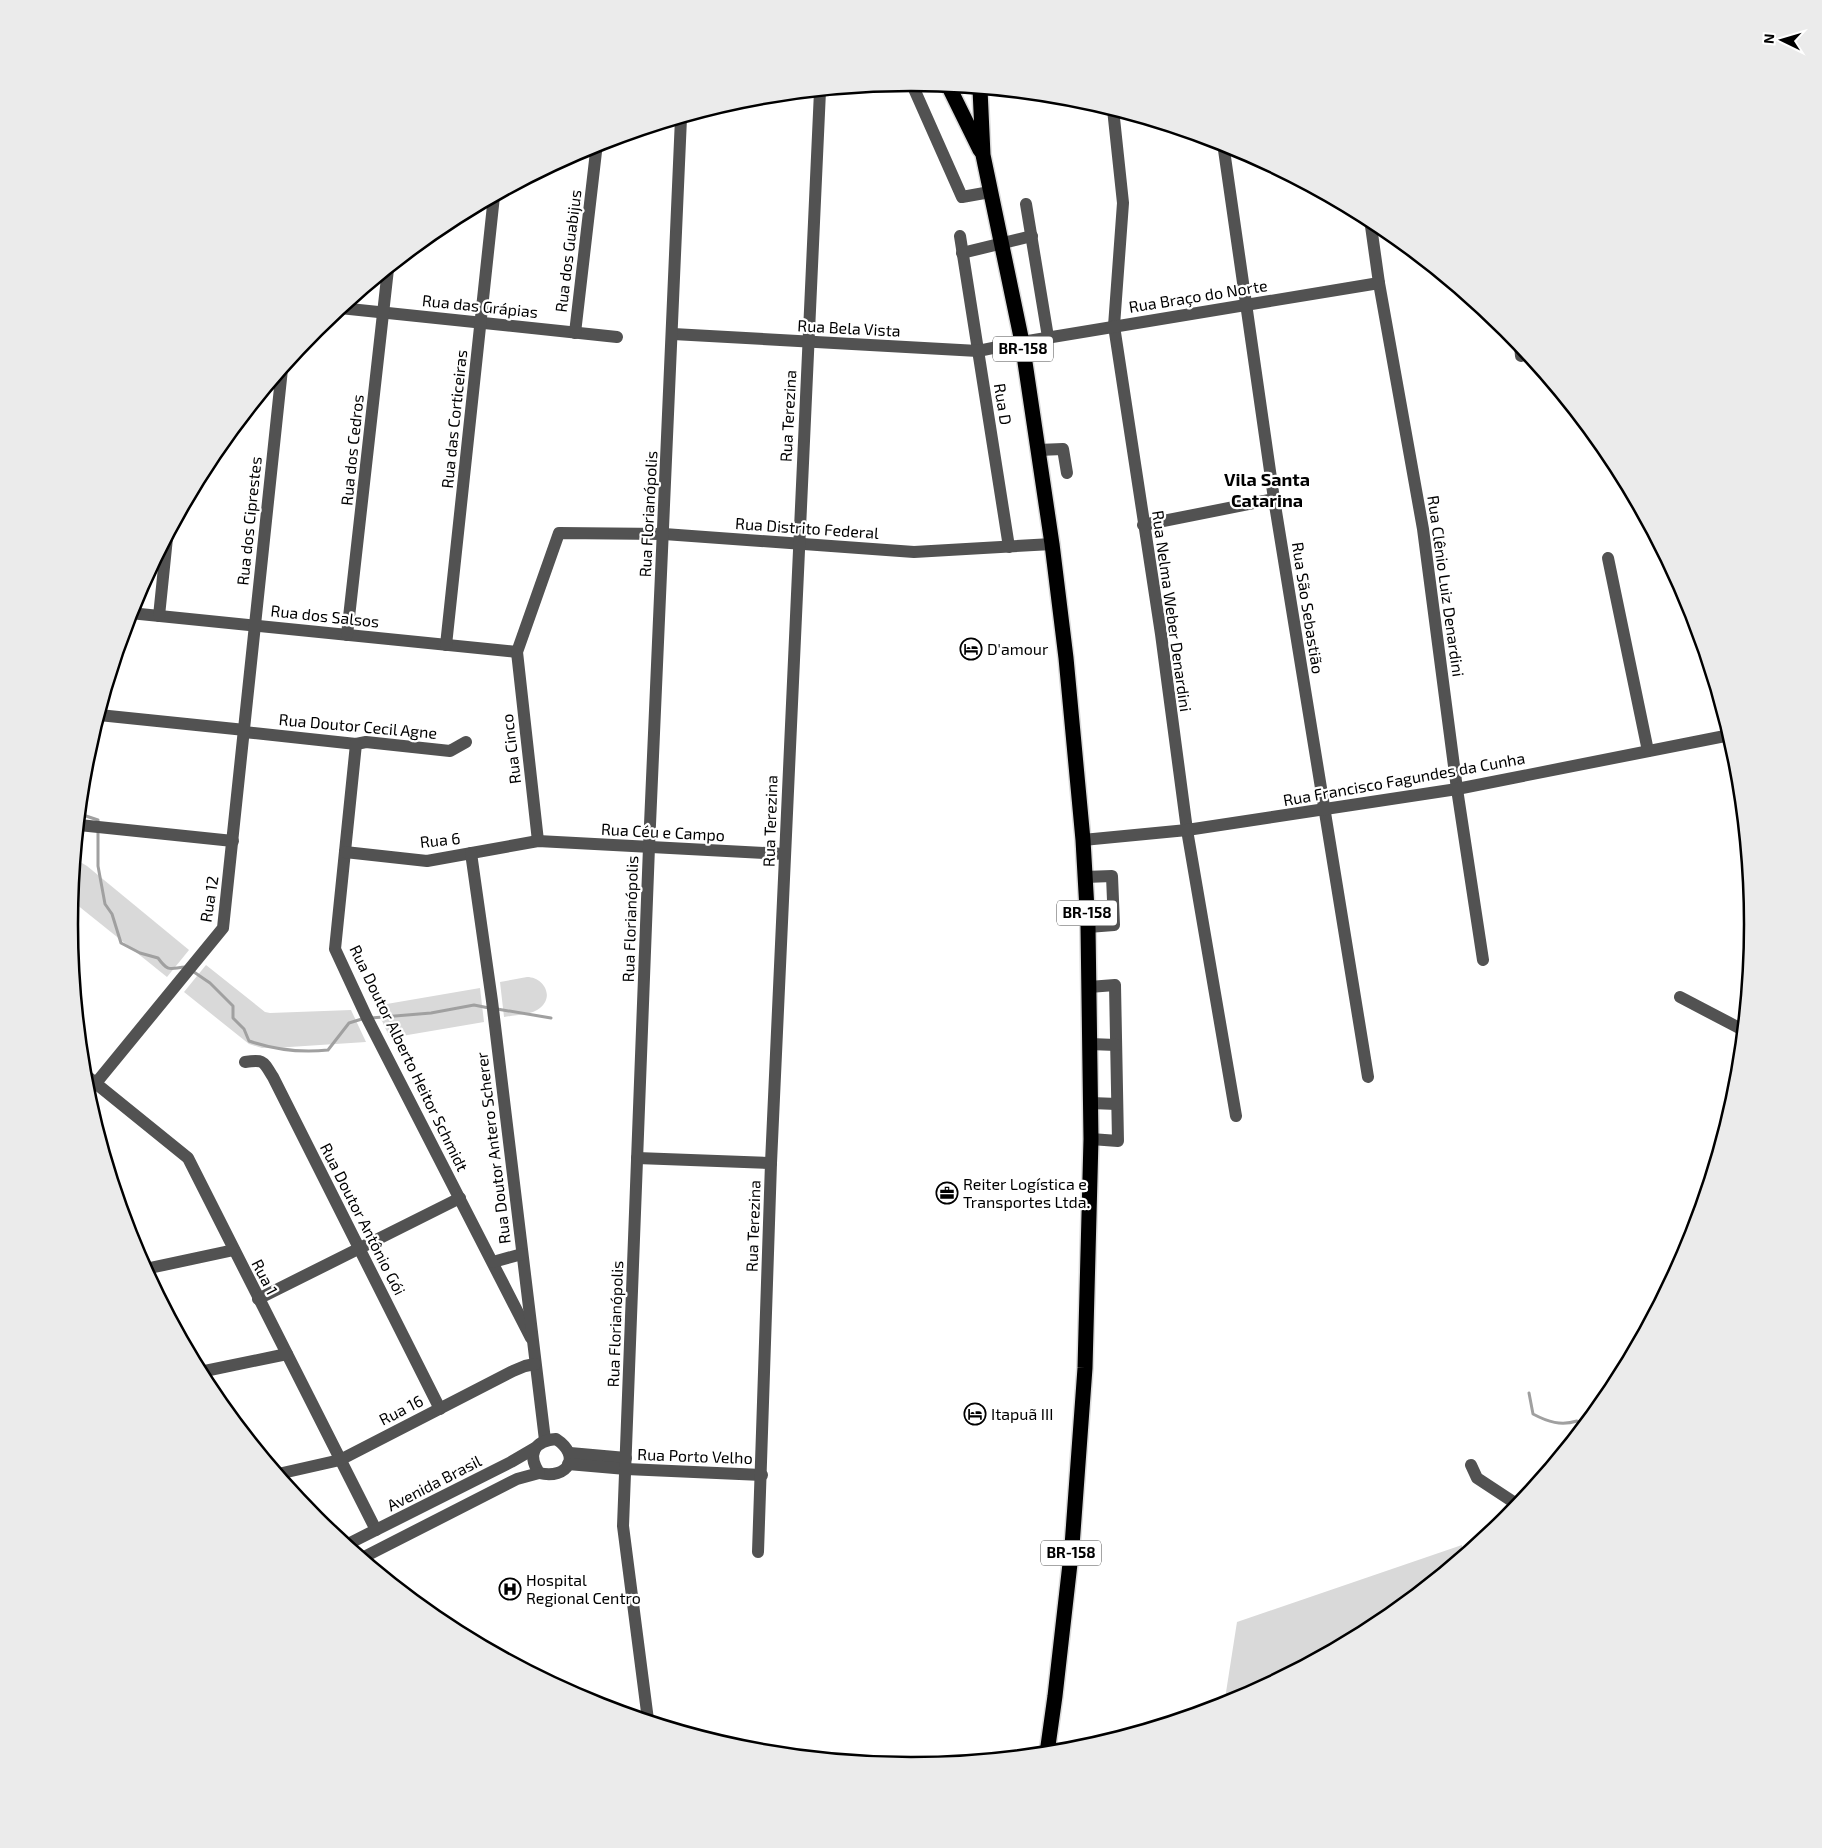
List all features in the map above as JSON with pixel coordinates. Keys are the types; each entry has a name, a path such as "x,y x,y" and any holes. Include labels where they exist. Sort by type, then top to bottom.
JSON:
{"highway":[{"name":"BR-158","path":"951,92 983,156"},
{"name":"BR-158","path":"980,94 983,156 1022,342 1052,544 1066,658 1083,840 1088,926 1091,1139 1085,1368 1065,1610 1048,1745"}],"street":[{"path":"915,91 962,197 990,192"},
{"name":"Rua Terezina","path":"758,1552 771,1163 820,96"},
{"name":"Rua Nelma Weber Denardini","path":"1114,116 1123,203 1114,326 1187,830 1236,1116"},
{"name":"Rua Florianópolis","path":"647,1714 624,1540 649,847 681,123"},
{"name":"Rua São Sebastião","path":"1224,152 1274,499 1368,1077"},
{"name":"Rua dos Guabijus","path":"575,333 596,153"},
{"name":"Rua das Corticeiras","path":"446,645 493,202"},
{"path":"1026,204 1048,337"},
{"name":"Rua Clênio Luiz Denardini","path":"1371,229 1379,283 1423,529 1457,789 1484,960"},
{"name":"Rua D","path":"960,236 1009,547"},
{"path":"962,254 1032,236"},
{"name":"Rua dos Cedros","path":"348,635 387,276"},
{"name":"Rua Braço do Norte","path":"1022,342 1379,283"},
{"name":"Rua das Grápias","path":"349,309 616,338"},
{"name":"Rua Bela Vista","path":"673,334 978,351 1022,342"},
{"name":"Rua dos Ciprestes","path":"250,676 281,378"},
{"path":"1038,450 1063,449 1067,473"},
{"path":"1143,525 1274,499"},
{"name":"Rua Distrito Federal","path":"517,652 559,532 664,534 914,552 1052,544"},
{"path":"158,616 166,550"},
{"path":"1608,558 1648,751"},
{"name":"Rua dos Salsos","path":"138,614 517,652"},
{"name":"Rua Cinco","path":"517,652 538,841"},
{"name":"Rua 12","path":"96,1083 224,928 250,676"},
{"name":"Rua Doutor Cecil Agne","path":"104,716 356,744 366,742 450,751 466,742"},
{"name":"Rua Francisco Fagundes da Cunha","path":"1083,840 1187,830 1457,789 1722,736"},
{"name":"Rua Doutor Alberto Heitor Schmidt","path":"356,744 335,949 367,1018 532,1338"},
{"path":"84,826 233,840"},
{"name":"Rua Céu e Campo","path":"538,841 785,854"},
{"name":"Rua 6","path":"345,852 427,861 538,841"},
{"name":"Rua Doutor Antero Scherer","path":"471,853 493,1011 532,1338 540,1444"},
{"path":"1085,877 1112,876 1114,925 1088,926"},
{"path":"1089,987 1115,985 1118,1141 1091,1139"},
{"path":"1680,997 1738,1027"},
{"path":"1090,1044 1116,1045"},
{"name":"Rua Doutor Antônio Gói","path":"245,1062 259,1060 264,1062 440,1409"},
{"name":"Rua 1","path":"93,1081 188,1158 376,1530"},
{"path":"1091,1102 1117,1104"},
{"path":"637,1158 771,1163"},
{"path":"258,1299 460,1198"},
{"path":"152,1268 234,1250"},
{"path":"493,1262 522,1254"},
{"path":"208,1370 286,1354"},
{"name":"Rua 16","path":"283,1473 340,1460 525,1366 535,1364"},
{"path":"367,1556 517,1479 540,1473 554,1475 562,1472 569,1459 565,1445 556,1439 540,1444 533,1455 534,1464 540,1473"},
{"name":"Avenida Brasil","path":"352,1542 511,1462 540,1444"},
{"path":"569,1459 626,1463"},
{"name":"Rua Porto Velho","path":"626,1463 762,1475"},
{"path":"1471,1465 1478,1478 1511,1501"}],"shaded area":[{"path":"80,862 189,950 167,977 78,906"},
{"path":"206,965 265,1012 351,1010 366,1042 274,1048 262,1048 249,1044 184,992"},
{"path":"527,977 538,980 542,984 547,993 547,998 540,1008 533,1012 504,1017 500,982"},
{"path":"480,988 484,1022 390,1038 375,1006"},
{"path":"1462,1545 1461,1551 1374,1617 1328,1646 1280,1672 1225,1696 1237,1622"}],"waterway":[{"path":"85,816 98,820 98,824"},
{"path":"98,830 98,866 105,904 112,914 121,943 140,953 158,958 167,968 186,967"},
{"path":"191,970 210,983 233,1006 233,1018 244,1029 249,1041 258,1044 298,1051 328,1050 349,1023 365,1018"},
{"path":"371,1018 431,1013 474,1005 489,1008"},
{"path":"497,1009 551,1018"},
{"path":"1529,1393 1533,1414 1555,1422 1578,1422"}],"place":[{"name":"D'amour","path":"971,649"},
{"name":"Reiter Logística e Transportes Ltda.","path":"947,1193"},
{"name":"Itapuã III","path":"975,1414"},
{"name":"Hospital Regional Centro","path":"510,1589"}],"district":[{"name":"Vila Santa Catarina","path":"1267,490"}]}
